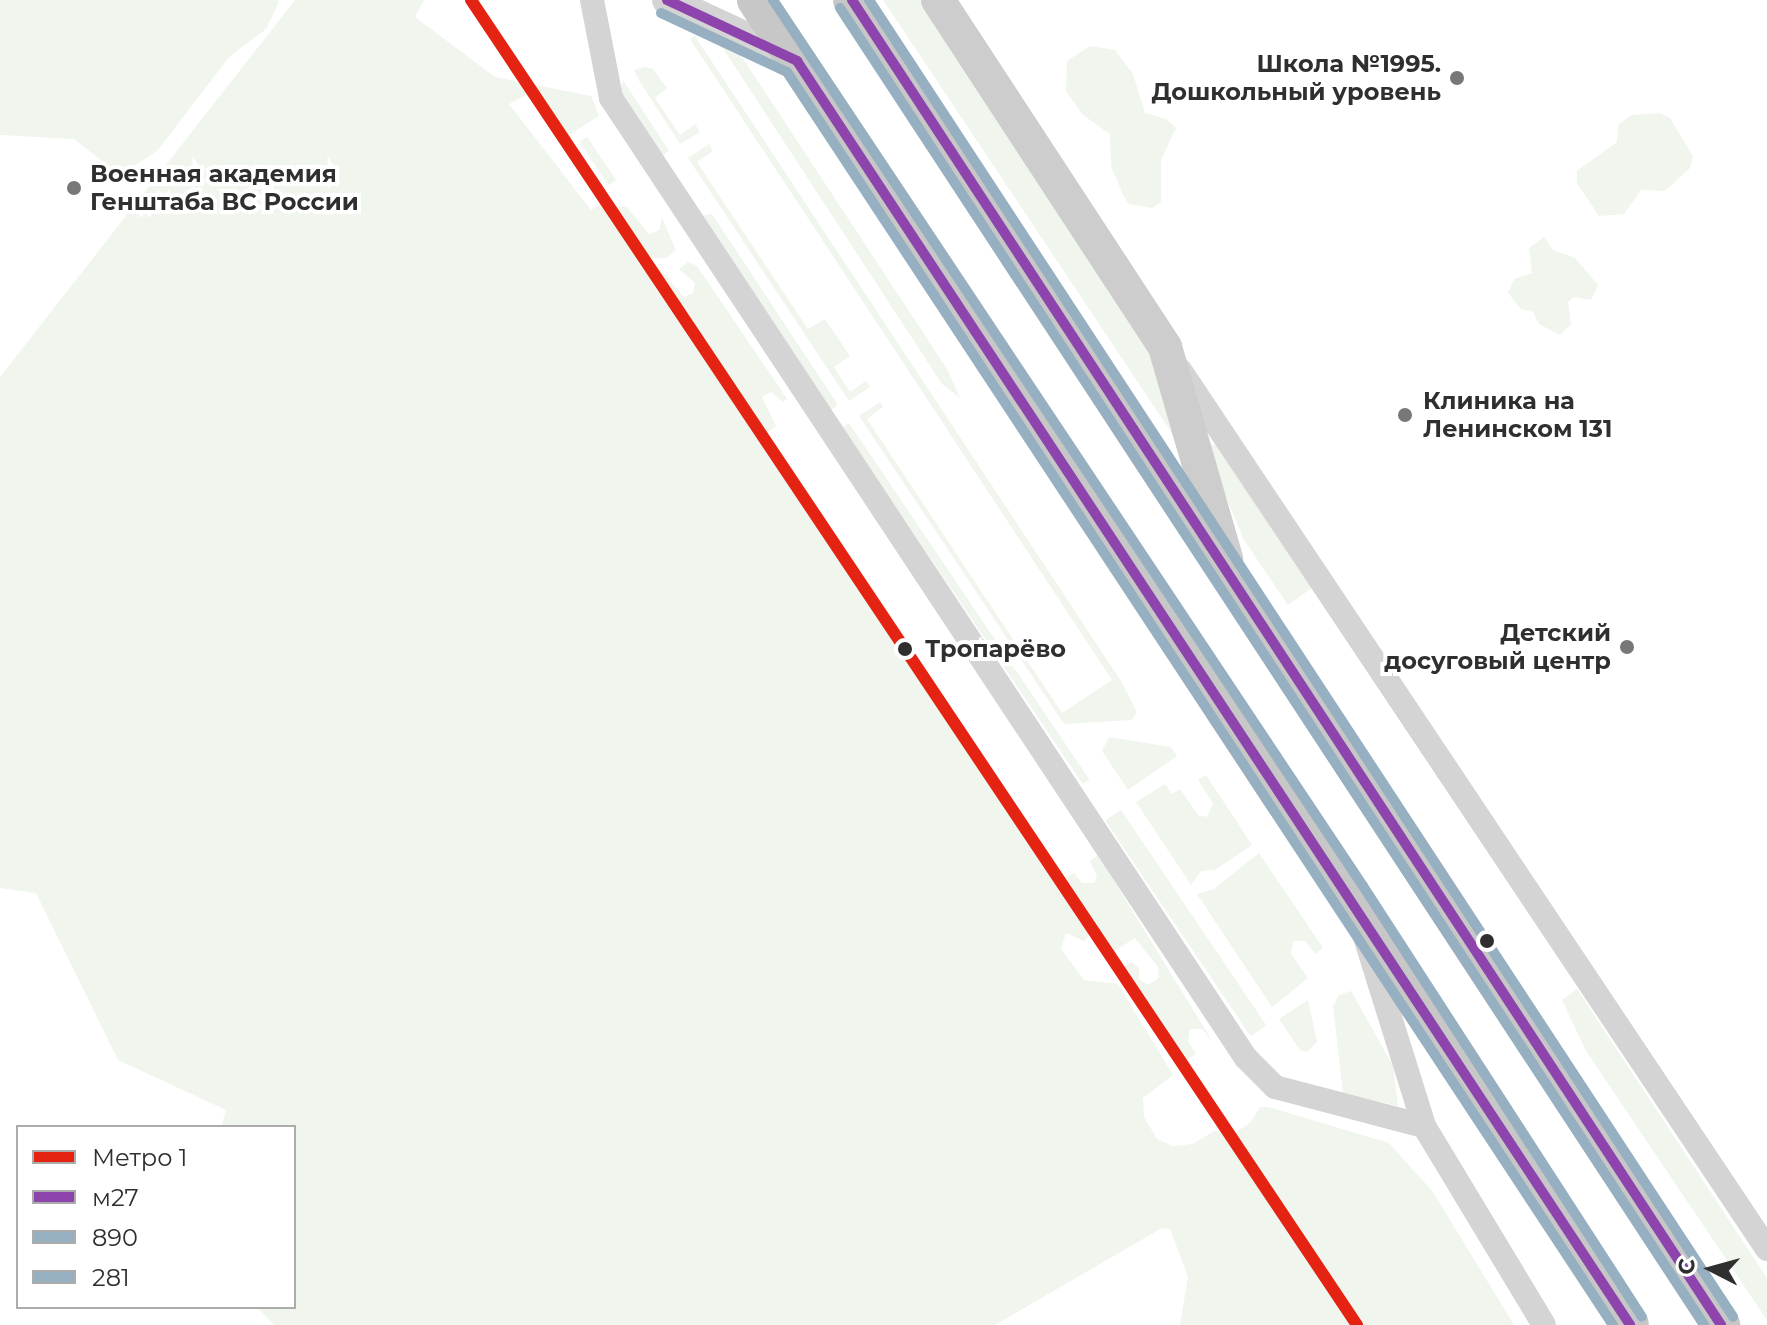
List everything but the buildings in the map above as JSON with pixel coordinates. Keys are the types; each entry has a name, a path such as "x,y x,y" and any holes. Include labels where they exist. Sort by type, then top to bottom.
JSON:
{"main road":[{"path":"756,0 1351,894 1630,1325"},
{"path":"852,0 1721,1325"},
{"path":"938,0 1165,347 1232,582"}],"street":[{"path":"592,0 611,98 1246,1058 1275,1087 1424,1126"},
{"path":"667,0 797,61"},
{"path":"1165,347 1767,1249"},
{"path":"1351,894 1424,1126 1544,1325"}],"shaded area":[{"path":"0,0 279,2 266,29 230,56 157,151 120,175 74,139 0,135"},
{"path":"295,0 424,0 415,17 495,77 591,96 599,116 569,135 536,90 509,104 591,210 605,202 615,208 626,206 649,234 659,230 662,218 676,250 666,258 650,258 684,297 693,293 695,283 679,269 688,262 697,266 787,399 783,402 771,392 762,397 776,426 766,434 1082,914 1091,930 1088,937 1084,941 1066,933 1061,949 1084,980 1118,984 1173,1075 1143,1098 1144,1117 1157,1139 1173,1146 1193,1144 1214,1131 1236,1132 1250,1123 1260,1107 1268,1107 1389,1143 1433,1192 1514,1325 1180,1325 1188,1277 1170,1229 1162,1228 995,1325 274,1325 259,1309 296,1309 296,1125 222,1125 226,1110 118,1060 36,893 0,888 0,377"},
{"path":"883,0 924,0 1148,339 1175,438"},
{"path":"713,33 742,57 947,369 960,398 942,384"},
{"path":"695,36 1121,681 1137,712 1132,720 1064,724 859,416 880,402 883,407 867,419 1062,713 1112,680 690,39"},
{"path":"1090,46 1115,50 1133,74 1145,113 1166,119 1176,128 1161,160 1161,202 1152,208 1129,204 1111,166 1110,134 1083,115 1066,91 1067,61"},
{"path":"645,67 653,69 667,88 655,98 680,135 695,124 700,132 680,144 634,70"},
{"path":"623,80 669,151 661,156 619,94"},
{"path":"1660,113 1670,118 1693,156 1690,168 1665,191 1641,190 1624,214 1599,216 1577,183 1577,171 1617,142 1618,125 1631,115"},
{"path":"587,137 616,180 609,185 580,142"},
{"path":"709,144 713,151 697,162 808,329 825,319 850,356 834,367 850,392 866,381 870,387 849,401 688,158"},
{"path":"712,214 838,405 831,410 701,216"},
{"path":"1544,237 1553,250 1575,258 1598,285 1591,300 1574,297 1568,302 1571,324 1560,335 1539,324 1533,312 1521,309 1508,293 1514,279 1532,273 1529,248"},
{"path":"849,423 1089,779 1083,784 842,427"},
{"path":"1217,444 1312,588 1288,605 1244,540 1207,451 1208,445"},
{"path":"1109,737 1171,747 1177,756 1128,790 1102,751"},
{"path":"1206,775 1252,845 1215,870 1201,871 1191,885 1136,802 1165,784 1172,794 1180,789 1198,815 1207,817 1213,803 1198,780"},
{"path":"1121,810 1266,1026 1251,1036 1105,821"},
{"path":"1259,853 1323,948 1315,954 1305,941 1293,941 1291,954 1308,978 1272,1007 1197,894 1214,889"},
{"path":"1098,855 1213,1042 1202,1029 1190,1029 1188,1042 1196,1054 1185,1061 1172,1054 1124,982 1121,968 1132,962 1139,968 1139,979 1148,985 1159,978 1158,967 1135,938 1113,952 1066,879 1074,873 1082,883 1094,883 1097,876 1090,861"},
{"path":"1577,989 1767,1278 1767,1320 1586,1051 1562,1000"},
{"path":"1351,991 1393,1066 1398,1106 1343,1093 1333,1006 1339,995"},
{"path":"1308,1000 1317,1042 1307,1052 1300,1050 1279,1019"}],"metro line":[{"name":"1","path":"471,0 1357,1325"}],"transit line":[{"name":"м27","path":"667,0 797,61 1630,1325"},
{"name":"281","path":"773,0 1363,886 1642,1317"},
{"name":"м27","path":"852,0 1721,1325"},
{"name":"281","path":"869,0 1733,1317"},
{"name":"890","path":"840,8 1704,1325"},
{"name":"890","path":"661,13 787,72 1613,1325"}],"place":[{"name":"Школа №1995. Дошкольный уровень","path":"1457,78"},
{"name":"Военная академия Генштаба ВС России","path":"74,188"},
{"name":"Клиника на Ленинском 131","path":"1405,415"},
{"name":"Детский досуговый центр","path":"1627,647"},
{"name":"Тропарёво","path":"905,649"}]}
